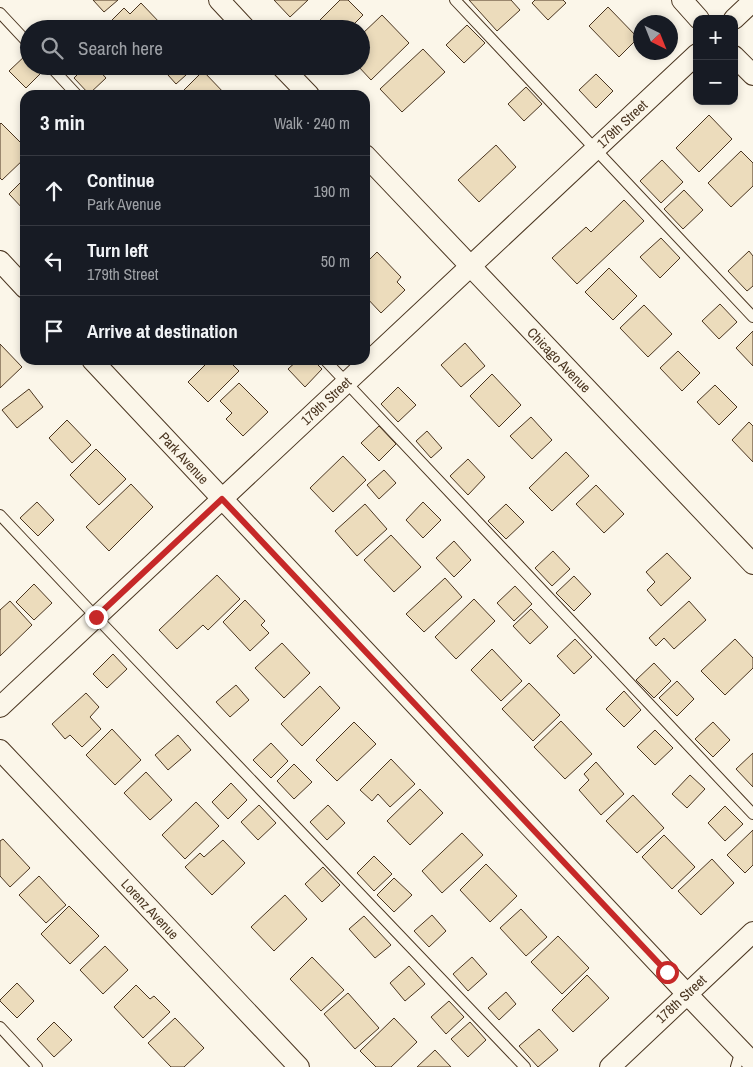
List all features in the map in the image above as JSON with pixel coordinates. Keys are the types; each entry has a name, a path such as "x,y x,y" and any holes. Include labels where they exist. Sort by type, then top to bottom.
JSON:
{"street":[{"path":"219,0 238,20"},
{"path":"682,0 695,15"},
{"path":"738,15 753,1"},
{"name":"179th Street","path":"370,360 693,58"},
{"path":"738,60 753,75"},
{"path":"289,75 303,90"},
{"name":"Chicago Avenue","path":"370,160 753,564"},
{"path":"0,261 20,283"},
{"name":"Park Avenue","path":"97,365 687,994 743,1060"},
{"name":"179th Street","path":"0,708 365,365"},
{"name":"Lorenz Avenue","path":"0,750 299,1067"},
{"name":"178th Street","path":"610,1067 753,932"}],"lane":[{"path":"455,0 753,317"},
{"path":"0,13 20,34"},
{"path":"58,75 72,90"},
{"path":"330,365 753,814"},
{"path":"0,515 525,1067"},
{"path":"0,1027 37,1067"}],"building":[{"path":"93,0 118,0 104,12"},
{"path":"274,0 308,0 290,17"},
{"path":"340,0 348,0 363,15 358,20 320,20"},
{"path":"469,0 511,0 520,10 497,31"},
{"path":"535,0 563,0 566,3 548,20 532,3"},
{"path":"141,3 157,20 112,20 124,8 130,14"},
{"path":"608,7 633,33 633,43 619,57 589,26"},
{"path":"382,15 409,43 371,80 366,75 370,75 370,26"},
{"path":"467,25 485,43 464,63 446,45"},
{"path":"423,49 445,72 402,112 380,89"},
{"path":"20,61 20,75 39,75 26,88 9,71"},
{"path":"596,74 613,91 596,108 579,90"},
{"path":"77,75 103,75 106,78 93,90 85,90 74,78"},
{"path":"168,75 186,75 176,84"},
{"path":"199,75 207,75 221,90 184,90"},
{"path":"526,87 542,104 524,121 508,104"},
{"path":"709,115 732,139 699,172 676,148"},
{"path":"0,124 20,142 20,163 2,180 0,178"},
{"path":"496,145 516,167 479,202 458,180"},
{"path":"741,151 753,163 753,186 731,207 708,183"},
{"path":"662,160 683,182 661,203 640,181"},
{"path":"20,183 20,206 9,194"},
{"path":"684,190 703,210 683,229 664,209"},
{"path":"624,200 644,221 577,284 552,258 586,227 591,232"},
{"path":"661,238 680,258 660,278 640,257"},
{"path":"749,251 753,256 753,286 747,291 728,271"},
{"path":"377,252 401,277 397,282 405,290 381,313 370,301 370,259"},
{"path":"609,268 637,296 613,320 585,292"},
{"path":"720,304 737,322 719,339 702,321"},
{"path":"644,305 672,334 648,357 620,328"},
{"path":"753,331 753,366 736,348"},
{"path":"465,343 485,366 461,387 441,365"},
{"path":"0,344 22,367 0,388"},
{"path":"678,351 700,373 682,391 660,368"},
{"path":"205,365 233,365 239,371 208,402 188,382"},
{"path":"292,365 318,365 322,369 305,387 288,369"},
{"path":"492,374 521,405 499,427 470,396"},
{"path":"239,383 268,412 243,436 226,419 232,413 220,401"},
{"path":"715,385 737,407 719,425 697,402"},
{"path":"398,387 416,405 398,422 381,404"},
{"path":"29,389 43,407 17,428 2,410"},
{"path":"531,417 552,440 532,459 510,436"},
{"path":"67,420 91,445 72,463 49,438"},
{"path":"749,422 753,426 753,462 732,440"},
{"path":"379,426 396,444 379,461 361,443"},
{"path":"427,431 442,448 431,458 416,441"},
{"path":"96,449 126,479 99,505 70,475"},
{"path":"566,452 589,476 552,511 529,488"},
{"path":"343,456 366,480 333,512 310,488"},
{"path":"468,459 485,477 468,495 450,476"},
{"path":"384,470 396,483 379,499 367,485"},
{"path":"131,484 153,507 109,551 86,527"},
{"path":"596,485 624,514 604,533 576,504"},
{"path":"37,502 54,520 38,536 20,518"},
{"path":"423,502 441,520 423,538 406,520"},
{"path":"365,504 387,529 357,556 335,531"},
{"path":"506,504 524,522 506,539 488,521"},
{"path":"391,535 421,567 394,592 364,560"},
{"path":"454,541 471,560 454,577 436,558"},
{"path":"553,551 570,569 552,586 535,568"},
{"path":"667,553 691,578 661,606 647,590 655,582 646,572"},
{"path":"217,575 240,599 208,630 203,625 177,649 159,630"},
{"path":"574,576 591,594 574,611 556,593"},
{"path":"445,578 462,597 424,632 406,614"},
{"path":"34,584 52,603 34,620 16,602"},
{"path":"515,586 532,604 514,621 497,603"},
{"path":"474,599 495,621 456,659 435,637"},
{"path":"245,600 265,621 261,625 269,633 250,651 223,622"},
{"path":"10,601 32,625 0,656 0,610"},
{"path":"689,601 706,620 674,649 664,638 656,646 649,638"},
{"path":"531,609 548,627 530,644 513,626"},
{"path":"575,639 592,657 574,674 557,656"},
{"path":"735,639 753,658 753,668 725,695 701,671"},
{"path":"282,643 310,673 284,698 255,668"},
{"path":"492,649 522,681 501,701 471,670"},
{"path":"113,654 127,669 107,688 93,674"},
{"path":"654,663 671,681 654,698 636,680"},
{"path":"677,681 694,699 677,716 659,698"},
{"path":"529,683 560,715 533,741 502,709"},
{"path":"236,685 249,700 230,717 216,702"},
{"path":"320,686 340,708 302,746 281,724"},
{"path":"624,691 641,710 624,727 606,709"},
{"path":"86,693 99,707 90,717 101,729 82,747 70,735 65,739 52,724"},
{"path":"561,721 592,754 565,779 534,747"},
{"path":"354,722 376,744 337,781 316,760"},
{"path":"713,722 730,740 713,757 695,739"},
{"path":"112,729 141,760 115,785 86,755"},
{"path":"655,730 673,748 655,765 637,747"},
{"path":"178,735 191,750 168,770 155,755"},
{"path":"271,743 288,761 271,778 253,760"},
{"path":"753,753 753,787 736,769"},
{"path":"391,759 415,784 390,807 378,794 372,801 360,790"},
{"path":"596,762 624,794 601,815 579,790 589,780 584,774"},
{"path":"294,764 312,782 294,799 277,781"},
{"path":"146,772 172,800 150,820 124,793"},
{"path":"690,775 705,789 687,808 672,794"},
{"path":"231,783 247,800 228,819 212,802"},
{"path":"420,789 443,813 410,845 387,821"},
{"path":"633,795 664,828 637,853 606,821"},
{"path":"196,802 219,826 185,859 162,835"},
{"path":"259,805 276,823 258,840 241,822"},
{"path":"328,805 345,823 327,840 310,822"},
{"path":"725,806 743,824 725,841 708,823"},
{"path":"753,830 753,865 745,873 727,855"},
{"path":"462,833 483,855 442,893 422,871"},
{"path":"664,835 695,867 672,889 642,857"},
{"path":"3,839 30,868 10,887 0,876 0,841"},
{"path":"223,840 245,863 212,895 185,867 200,853 204,857"},
{"path":"374,856 392,874 374,891 357,873"},
{"path":"712,859 734,883 701,915 678,891"},
{"path":"486,864 517,896 490,922 460,890"},
{"path":"323,867 340,885 322,902 305,884"},
{"path":"39,876 66,905 46,923 19,895"},
{"path":"394,878 412,895 394,912 377,895"},
{"path":"285,895 307,919 274,951 251,927"},
{"path":"69,906 99,936 70,964 41,934"},
{"path":"521,909 547,937 526,956 500,928"},
{"path":"432,915 446,931 429,947 414,931"},
{"path":"364,916 391,945 375,958 349,929"},
{"path":"558,936 589,968 562,994 531,962"},
{"path":"105,946 128,970 103,994 80,970"},
{"path":"312,957 344,990 321,1011 290,979"},
{"path":"472,957 487,974 468,991 453,974"},
{"path":"409,966 425,984 405,1001 390,983"},
{"path":"587,975 609,998 573,1032 552,1010"},
{"path":"17,983 34,1001 17,1018 0,1000"},
{"path":"136,985 150,999 154,996 170,1012 143,1038 114,1007"},
{"path":"506,992 516,1004 499,1020 488,1008"},
{"path":"348,993 379,1028 355,1049 324,1014"},
{"path":"449,1001 464,1017 446,1034 431,1017"},
{"path":"175,1018 204,1048 184,1067 171,1067 148,1043"},
{"path":"394,1018 417,1042 391,1067 376,1067 360,1051"},
{"path":"54,1022 72,1040 54,1057 37,1039"},
{"path":"470,1022 486,1040 468,1057 451,1039"},
{"path":"539,1029 558,1050 538,1067 519,1046"},
{"path":"435,1050 451,1067 417,1067"}],"route":[{"path":"96,617 222,499 667,972"}]}
